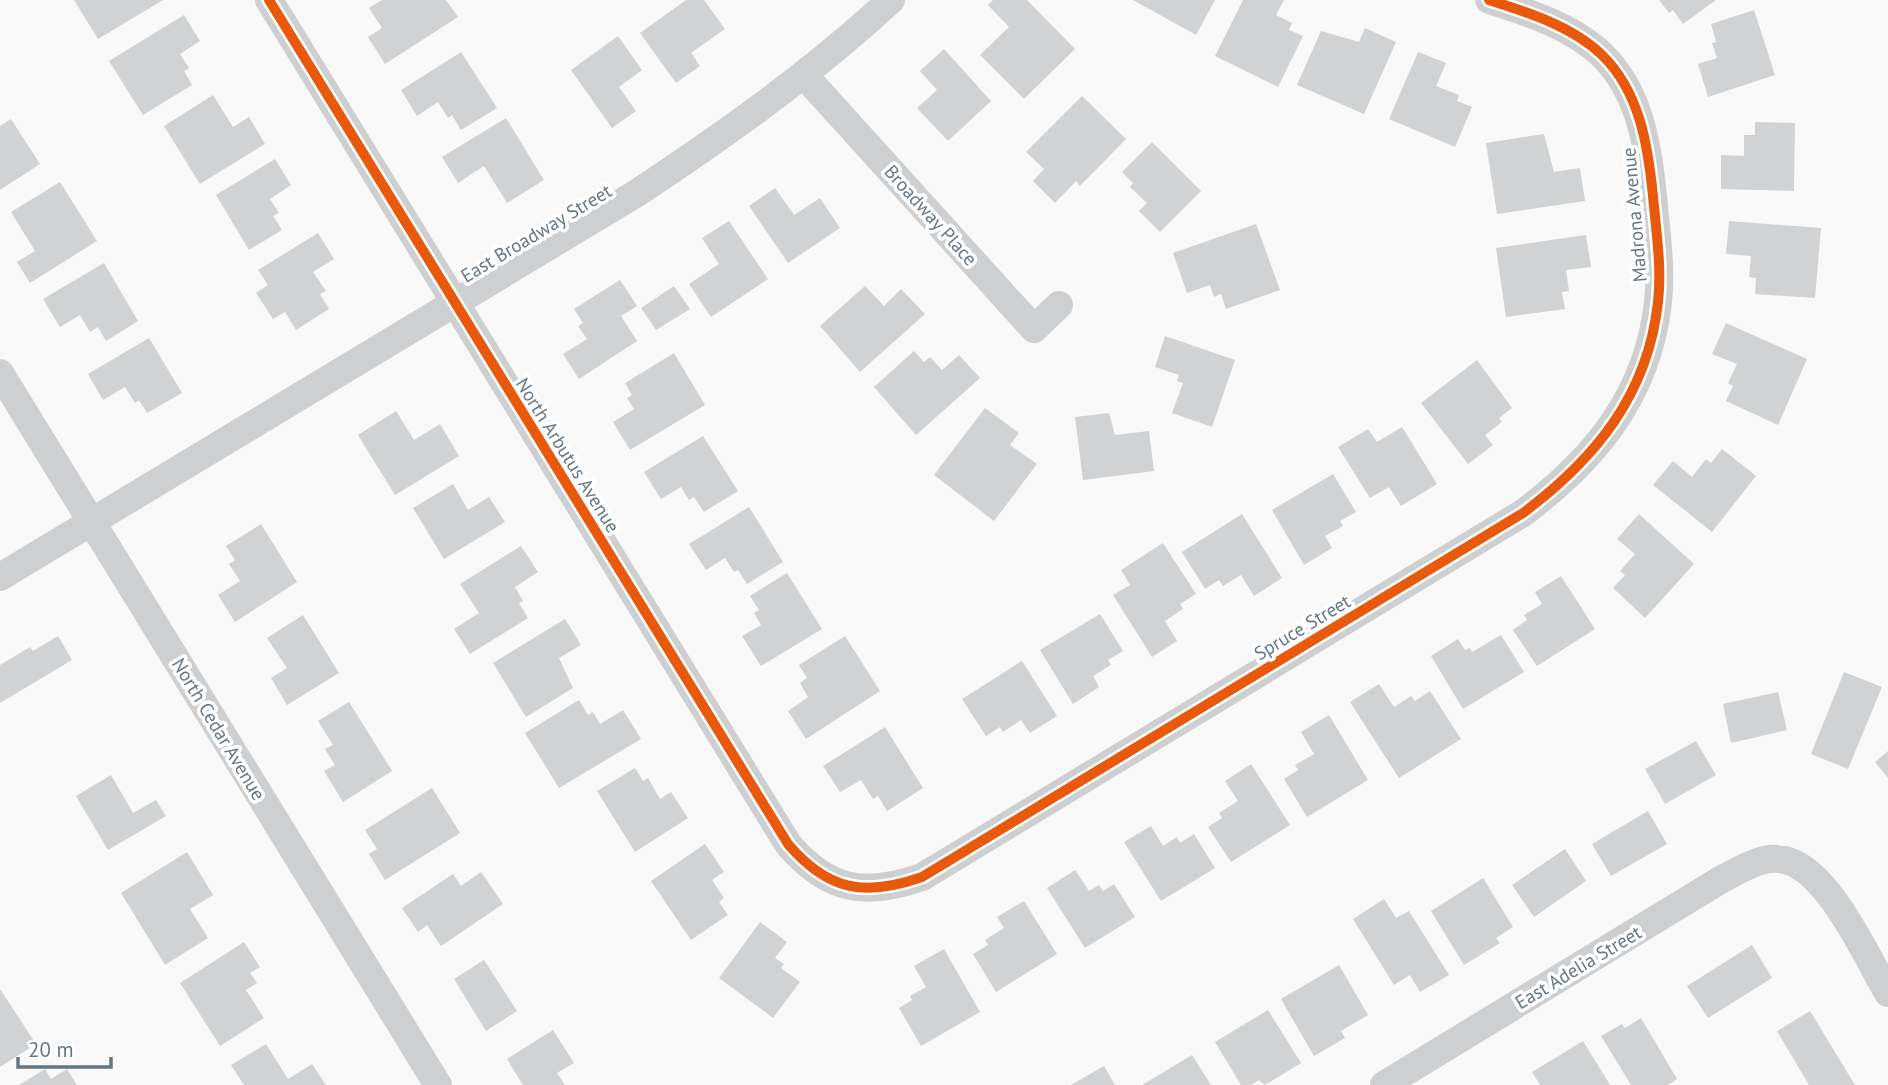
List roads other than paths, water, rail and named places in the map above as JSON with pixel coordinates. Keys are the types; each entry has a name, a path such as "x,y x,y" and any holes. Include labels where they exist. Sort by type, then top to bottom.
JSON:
{"street":[{"name":"North Arbutus Avenue","path":"269,0 788,844 821,876 870,890"},
{"name":"East Broadway Street","path":"0,577 647,186 732,131 804,75 891,0"},
{"name":"Madrona Avenue","path":"1489,0 1567,30 1602,54 1620,79 1637,110 1649,156 1657,245 1658,301"},
{"name":"Broadway Place","path":"804,75 1034,329 1059,305"},
{"name":"Spruce Street","path":"870,890 922,877 1532,506 1578,468 1610,432 1631,393 1648,350 1658,301"},
{"name":"North Cedar Avenue","path":"0,373 438,1085"},
{"name":"East Adelia Street","path":"1384,1085 1722,879 1749,866 1777,858 1809,872 1825,887 1888,993"}]}
